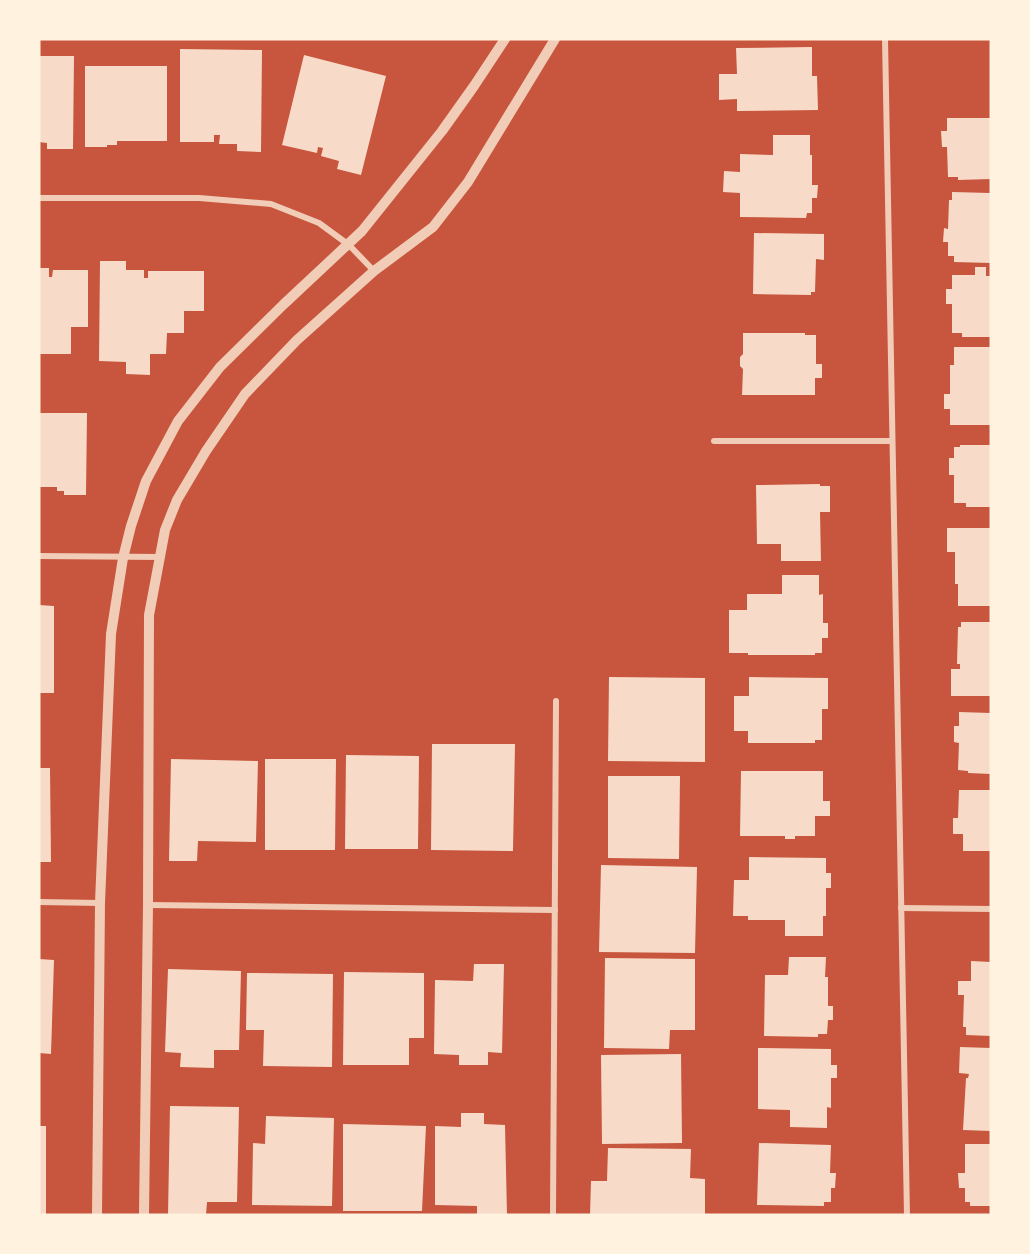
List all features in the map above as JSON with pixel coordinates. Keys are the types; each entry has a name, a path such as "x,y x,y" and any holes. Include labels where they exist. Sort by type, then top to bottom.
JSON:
{"street":[{"path":"97,1215 100,903 111,634 130,526 146,481 178,421 219,367 362,231 442,131 505,39"},
{"path":"144,1215 149,615 165,530 177,500 206,451 245,394 297,340 375,271 433,226 461,191 555,39"},
{"path":"885,39 907,1215"},
{"path":"39,198 199,198 271,204 319,223 349,245 375,271"},
{"path":"714,441 892,441"},
{"path":"39,556 160,557"},
{"path":"553,1215 556,701"},
{"path":"39,902 100,903"},
{"path":"148,905 555,910"},
{"path":"901,908 991,909"}],"building":[{"path":"812,47 812,76 817,76 818,110 737,111 737,99 719,100 719,74 737,74 736,48"},
{"path":"180,49 262,50 261,152 237,151 237,144 219,144 220,135 214,135 214,142 180,142"},
{"path":"304,55 386,76 361,175 337,169 339,161 321,156 323,148 318,147 317,153 282,145"},
{"path":"39,56 74,56 73,149 47,149 47,143 39,142"},
{"path":"85,66 167,66 167,141 117,141 117,145 107,145 107,147 85,147"},
{"path":"947,118 991,118 991,179 958,180 958,177 948,177 947,147 942,147 941,131 947,131"},
{"path":"773,135 810,135 812,185 818,185 817,198 812,198 812,213 807,213 806,218 740,217 740,193 723,192 724,171 740,172 740,154 773,155"},
{"path":"952,192 990,193 991,263 954,262 954,256 948,256 948,242 943,242 944,228 948,229 949,200 952,200"},
{"path":"754,233 824,234 824,260 816,259 815,292 811,292 811,295 753,294"},
{"path":"100,261 126,261 126,270 144,270 144,278 148,278 148,271 204,271 204,311 184,311 184,333 167,333 166,354 150,354 150,375 126,374 126,362 99,361"},
{"path":"975,267 986,267 986,276 991,276 991,337 962,337 962,333 952,333 952,304 946,304 946,289 952,289 952,275 975,275"},
{"path":"39,268 49,268 49,277 52,277 53,270 88,270 88,327 71,327 71,354 39,354"},
{"path":"743,333 816,335 816,364 822,364 822,378 815,378 815,395 742,395 743,369 740,366 740,357 743,354"},
{"path":"954,347 991,347 991,425 950,425 950,409 944,409 944,394 950,394 950,365 954,365"},
{"path":"39,413 87,413 86,495 64,495 64,491 57,491 57,487 39,487"},
{"path":"960,445 991,445 991,507 966,507 966,503 954,503 954,475 949,475 949,458 954,458 954,447 960,447"},
{"path":"820,484 820,486 830,486 830,512 820,512 821,561 781,561 781,544 757,544 756,485"},
{"path":"947,528 991,528 991,606 958,606 955,552 947,552"},
{"path":"782,575 819,575 819,595 823,594 823,623 828,623 828,638 822,638 822,653 815,653 815,655 748,655 748,653 729,653 729,610 747,610 747,594 782,594"},
{"path":"39,605 54,606 54,693 39,693"},
{"path":"961,622 991,622 991,696 951,696 951,669 960,669 960,664 957,664 958,627 961,627"},
{"path":"609,677 705,678 705,762 608,761"},
{"path":"749,677 828,678 828,709 822,709 822,740 815,740 815,743 748,743 748,731 734,731 734,696 749,696"},
{"path":"959,712 991,713 991,774 958,770 959,743 954,742 954,726 959,726"},
{"path":"432,744 515,744 513,851 431,850"},
{"path":"346,755 419,756 418,849 345,849"},
{"path":"171,759 258,761 256,842 198,841 197,861 169,861"},
{"path":"265,759 336,759 335,850 265,850"},
{"path":"39,768 50,768 51,862 39,862"},
{"path":"741,771 823,771 823,801 830,801 830,816 815,816 815,836 795,836 795,839 785,839 785,836 740,836"},
{"path":"608,776 680,776 679,859 608,858"},
{"path":"959,790 991,790 991,851 963,851 963,834 953,834 953,818 958,818"},
{"path":"749,857 826,858 826,873 831,873 831,888 826,888 823,936 785,936 785,920 748,920 748,916 733,916 734,880 749,880"},
{"path":"601,865 697,867 695,953 599,952"},
{"path":"789,957 826,957 825,977 828,977 828,1006 833,1006 833,1020 828,1020 827,1034 818,1034 818,1037 764,1036 765,975 788,975"},
{"path":"605,958 695,959 695,1030 670,1030 669,1049 604,1048"},
{"path":"39,959 54,960 51,1054 39,1053"},
{"path":"971,961 991,962 991,1036 966,1035 966,1027 963,1027 964,995 958,995 958,981 971,981"},
{"path":"474,964 504,964 502,1053 488,1052 488,1065 459,1065 459,1055 434,1054 435,980 473,981"},
{"path":"168,969 241,971 239,1050 214,1050 214,1068 180,1067 181,1053 165,1052"},
{"path":"344,972 424,973 424,1038 409,1038 409,1065 343,1065"},
{"path":"247,973 333,974 332,1067 263,1066 264,1030 246,1030"},
{"path":"960,1047 991,1048 991,1131 963,1130 966,1078 969,1074 959,1073"},
{"path":"758,1048 831,1049 831,1065 837,1065 837,1078 831,1078 831,1108 827,1107 827,1128 790,1127 790,1110 758,1109"},
{"path":"681,1054 682,1143 602,1144 601,1055"},
{"path":"170,1106 239,1107 237,1202 207,1202 206,1215 168,1215"},
{"path":"461,1113 484,1113 484,1124 505,1125 507,1215 477,1215 477,1206 435,1205 435,1126 461,1127"},
{"path":"266,1116 334,1118 332,1206 252,1205 253,1143 265,1144"},
{"path":"343,1124 426,1126 422,1211 343,1211"},
{"path":"39,1126 46,1126 46,1215 39,1215"},
{"path":"759,1143 831,1145 830,1173 836,1173 835,1188 831,1188 831,1202 824,1202 824,1206 757,1205"},
{"path":"965,1144 991,1144 991,1206 970,1206 970,1202 965,1202 965,1188 959,1188 958,1173 965,1173"},
{"path":"608,1148 691,1149 690,1178 705,1179 705,1215 590,1215 591,1181 607,1181"}]}
